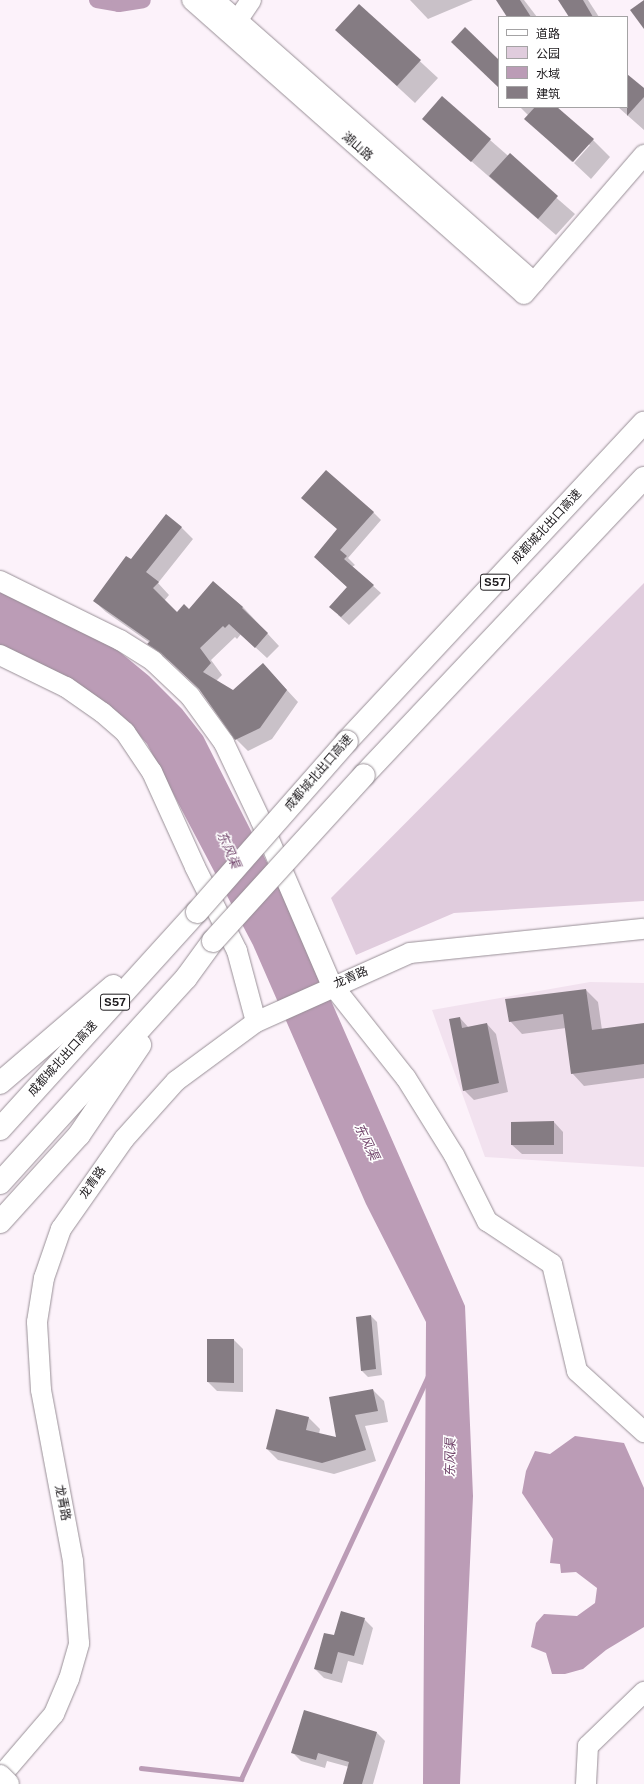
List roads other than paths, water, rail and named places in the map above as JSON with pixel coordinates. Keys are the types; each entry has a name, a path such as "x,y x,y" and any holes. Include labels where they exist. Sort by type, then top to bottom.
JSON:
{"highway":[{"name":"成都城北出口高速","path":"0,1129 190,919 347,740 644,423"},
{"path":"0,1222 79,1135 213,941 364,775 644,478"},
{"path":"0,1083 190,919"},
{"path":"0,1183 186,978"},
{"path":"0,1776 8,1784"}],"street":[{"path":"236,21 251,0"},
{"name":"湖山路","path":"201,1 236,21 529,288"},
{"name":"湖山路","path":"201,1 529,288"},
{"path":"529,288 644,155"},
{"path":"0,581 120,640 153,661 190,696 224,743 261,821 333,986 406,1078 454,1155 487,1221 552,1264 577,1371 644,1432"},
{"path":"0,656 66,688 103,712 125,732 152,772 194,867 237,950 256,1021"},
{"name":"龙青路","path":"0,1776 54,1714 69,1679 79,1643 73,1561 41,1390 37,1322 44,1278 61,1228 124,1139 176,1081 256,1021 410,953 644,929"},
{"path":"586,1784 588,1746 644,1692"}],"water":[{"name":"东风渠","path":"0,590 115,648 149,676 182,709 203,736 293,914 465,1306 473,1496 460,1784 423,1784 426,1322 366,1204 253,945 147,744 122,716 0,645"},
{"path":"575,1436 624,1443 644,1488 644,1627 606,1650 583,1669 565,1674 552,1674 546,1653 531,1647 536,1623 544,1614 577,1616 595,1603 597,1588 576,1572 561,1573 560,1564 550,1563 553,1539 522,1493 526,1471 535,1451 550,1454"}],"waterway":[{"path":"97,0 119,4 143,0"},
{"path":"141,1768 241,1779 428,1376"}]}
